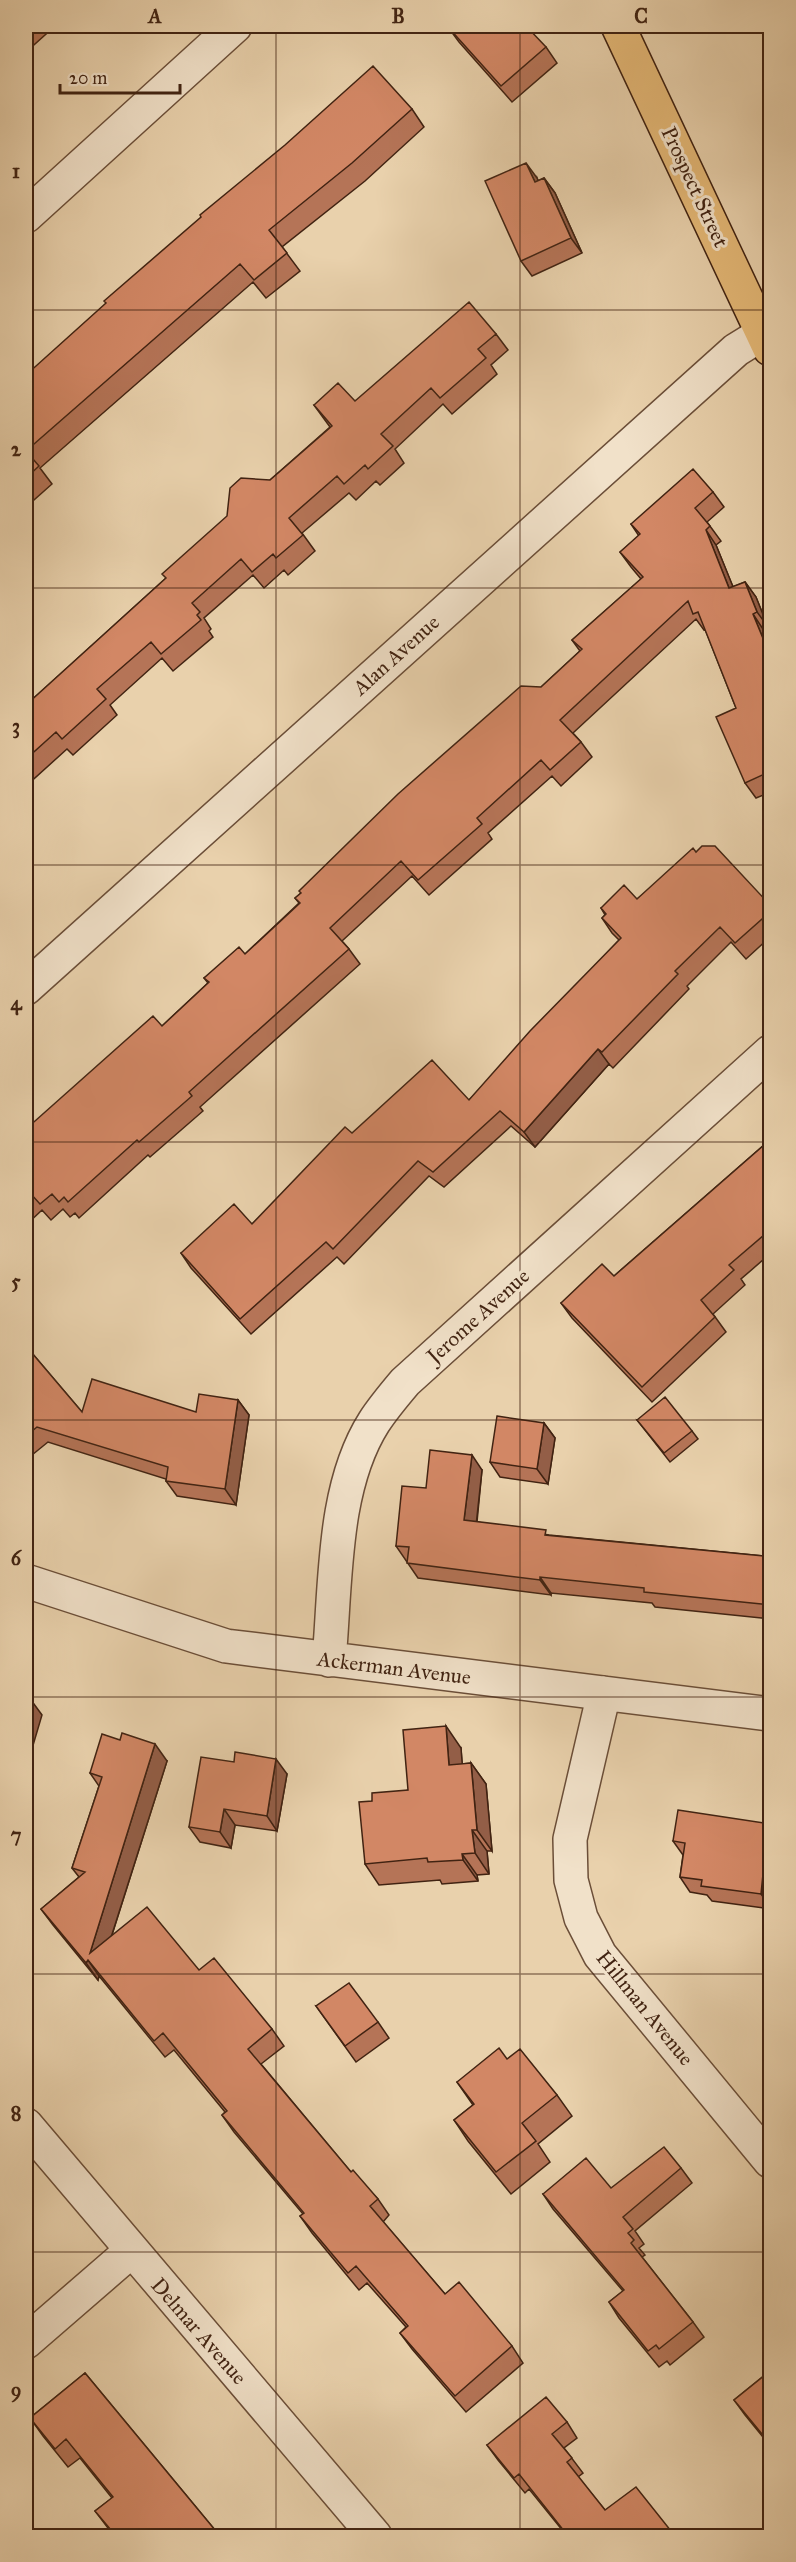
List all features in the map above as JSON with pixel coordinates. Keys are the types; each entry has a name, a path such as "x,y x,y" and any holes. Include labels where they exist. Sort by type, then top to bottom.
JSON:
{"main road":[{"name":"Prospect Street","path":"618,26 768,337"}],"street":[{"path":"26,216 235,26"},
{"name":"Alan Avenue","path":"26,988 736,350 768,337"},
{"name":"Jerome Avenue","path":"329,1660 342,1512 355,1462 374,1423 405,1382 771,1052"},
{"name":"Ackerman Avenue","path":"26,1581 226,1646 771,1714"},
{"name":"Hillman Avenue","path":"604,1693 570,1839 571,1881 581,1918 600,1955 771,2161"},
{"name":"Delmar Avenue","path":"26,2125 375,2536"},
{"path":"26,2342 131,2251"}],"building":[{"path":"526,26 546,47 501,86 448,27"},
{"path":"762,26 771,26 771,42"},
{"path":"373,66 412,109 352,163 269,230 287,253 254,280 240,264 26,451 26,375 106,303 104,301 201,217 200,215 285,145"},
{"path":"526,163 535,182 544,178 571,238 521,261 485,181"},
{"path":"469,302 496,334 478,349 486,358 440,398 431,388 381,434 393,446 368,469 365,465 344,484 337,476 289,518 303,535 276,558 273,554 252,572 241,559 192,603 200,612 197,615 201,620 161,654 151,642 97,689 106,699 62,739 56,732 26,759 26,705 166,578 162,574 227,516 230,488 241,478 270,480 332,426 314,405 338,383 355,401"},
{"path":"26,451 39,466 26,478"},
{"path":"693,469 713,492 695,508 710,526 706,530 729,588 745,582 757,612 753,614 771,658 771,771 745,783 716,717 736,708 698,612 693,614 688,601 560,720 581,742 550,770 541,760 477,818 482,824 418,880 401,861 330,928 349,949 189,1092 192,1096 139,1142 137,1140 68,1202 64,1197 59,1202 52,1194 40,1204 31,1194 26,1199 26,1129 153,1016 162,1026 209,982 204,978 239,947 245,954 300,903 295,898 301,893 299,891 398,794 521,686 541,687 582,649 572,640 643,577 620,552 640,534 631,524"},
{"path":"702,846 715,846 771,906 771,911 735,943 720,927 675,971 678,974 602,1052 598,1049 524,1132 500,1111 433,1172 418,1161 333,1249 326,1242 240,1319 181,1253 234,1204 252,1224 345,1127 352,1133 432,1060 469,1100 530,1031 621,938 602,918 606,914 601,908 624,885 637,899 693,848 696,852"},
{"path":"771,1139 771,1229 729,1265 734,1270 701,1300 715,1317 642,1387 561,1303 602,1264 614,1276"},
{"path":"26,1346 82,1412 92,1379 196,1412 199,1394 238,1400 225,1489 166,1481 168,1467 37,1427 26,1436"},
{"path":"665,1397 692,1431 664,1453 637,1420"},
{"path":"497,1416 544,1423 537,1469 490,1462"},
{"path":"430,1450 472,1455 464,1520 546,1530 545,1535 765,1556 769,1524 771,1524 771,1605 644,1592 644,1588 540,1577 540,1580 407,1563 409,1547 396,1546 402,1486 426,1488"},
{"path":"26,1698 31,1700 26,1719"},
{"path":"446,1726 449,1765 471,1763 477,1830 472,1830 475,1853 462,1854 463,1860 428,1862 427,1858 365,1864 359,1802 372,1801 372,1793 408,1790 403,1730"},
{"path":"122,1733 155,1744 90,1953 147,1907 199,1970 214,1958 272,2029 248,2049 351,2172 353,2170 378,2199 370,2206 445,2294 459,2282 512,2346 455,2396 400,2333 408,2326 356,2266 348,2273 300,2216 304,2213 222,2115 227,2111 163,2033 154,2041 88,1960 86,1963 41,1909 85,1872 72,1868 102,1777 90,1773 102,1734 120,1740"},
{"path":"235,1752 276,1759 267,1816 224,1809 220,1832 189,1827 201,1757 234,1762"},
{"path":"678,1810 771,1824 771,1875 763,1874 761,1894 701,1886 702,1880 680,1877 685,1843 673,1841"},
{"path":"349,1983 378,2022 345,2046 316,2006"},
{"path":"499,2048 507,2059 520,2049 557,2095 522,2123 536,2141 496,2172 454,2120 474,2104 457,2082"},
{"path":"664,2147 681,2168 623,2217 633,2229 628,2233 634,2240 631,2243 693,2322 659,2349 656,2345 648,2351 609,2302 624,2290 543,2194 586,2158 611,2188"},
{"path":"771,2370 771,2445 734,2400"},
{"path":"85,2373 220,2536 116,2536 95,2511 113,2497 66,2439 55,2449 30,2418"},
{"path":"546,2397 567,2422 552,2434 572,2458 567,2462 605,2510 636,2487 675,2536 568,2536 519,2474 514,2478 487,2445"}]}
